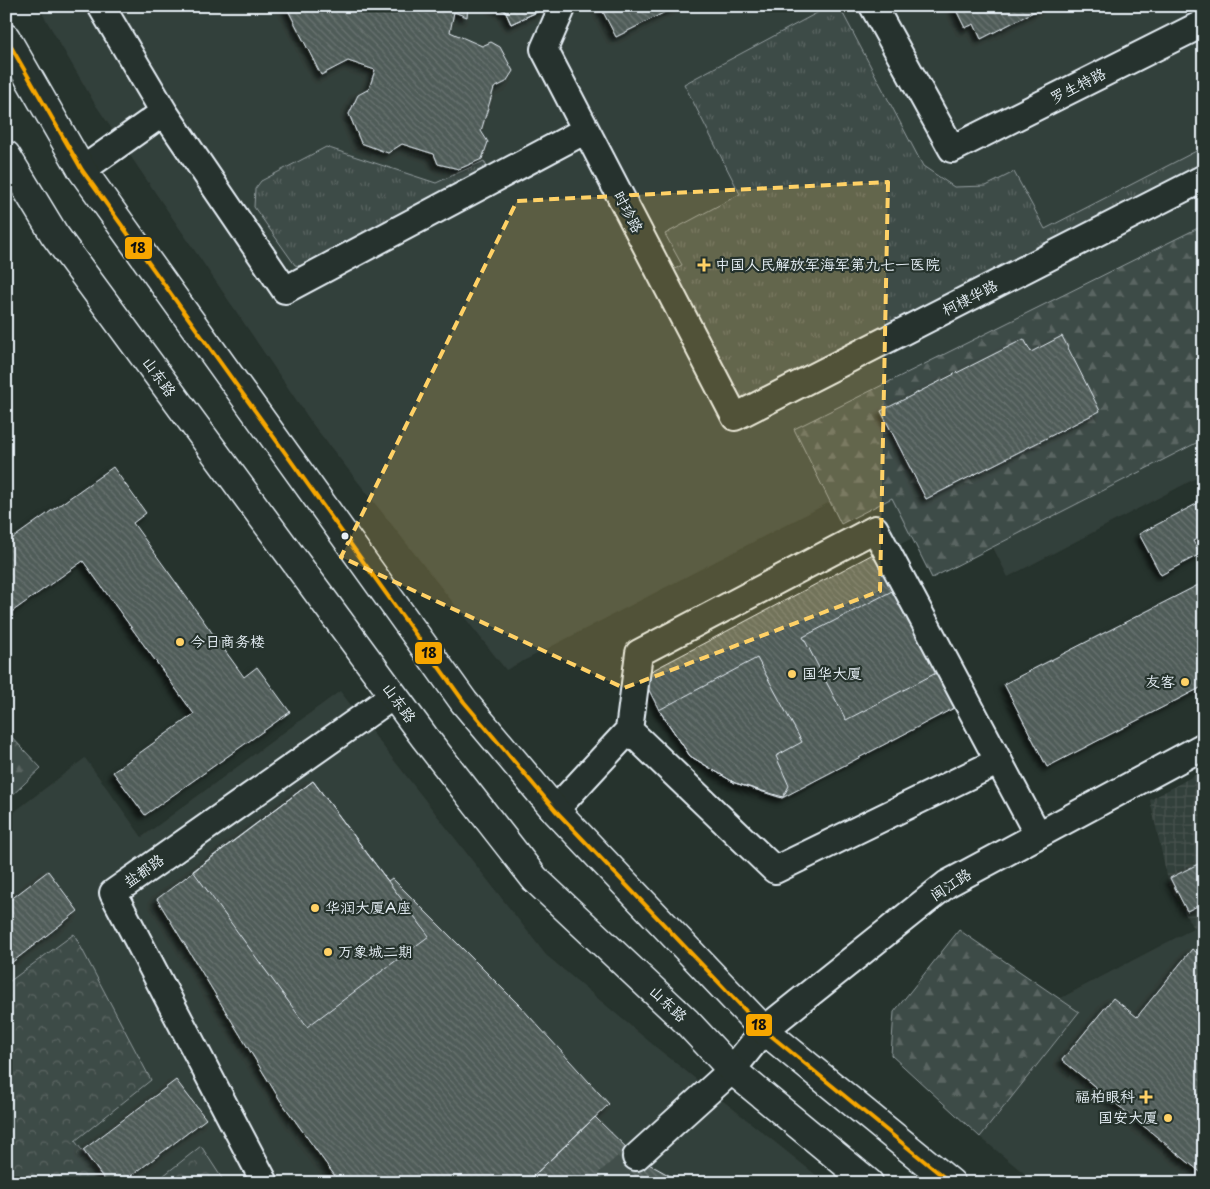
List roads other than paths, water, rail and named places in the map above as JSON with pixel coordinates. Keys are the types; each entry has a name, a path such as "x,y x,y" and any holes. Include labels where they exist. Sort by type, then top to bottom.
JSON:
{"main road":[{"path":"6,38 82,170 464,702 555,810 764,1030 951,1183"},
{"name":"山东路","path":"6,155 54,234 393,696 535,879 687,1022 732,1070 869,1183"}],"street":[{"path":"101,6 164,112 284,290 586,130"},
{"name":"时珍路","path":"563,6 544,49 735,417"},
{"name":"罗生特路","path":"873,6 952,149 1204,23"},
{"path":"82,170 164,112"},
{"name":"柯棣华路","path":"735,417 1204,178"},
{"path":"555,810 629,730 639,653 875,529 1038,835"},
{"name":"盐都路","path":"265,1183 113,893 393,696"},
{"path":"629,730 775,870 999,761"},
{"name":"闽江路","path":"636,1158 732,1070 764,1030 947,884 1204,746"}],"tunnel":[{"path":"607,1183 636,1157"}],"place":[{"name":"中国人民解放军海军第九七一医院","path":"704,265"},
{"name":"今日商务楼","path":"180,642"},
{"name":"国华大厦","path":"792,674"},
{"name":"友客","path":"1185,682"},
{"name":"华润大厦A座","path":"315,908"},
{"name":"万象城二期","path":"328,952"},
{"name":"福柏眼科","path":"1146,1097"},
{"name":"国安大厦","path":"1168,1118"}]}
